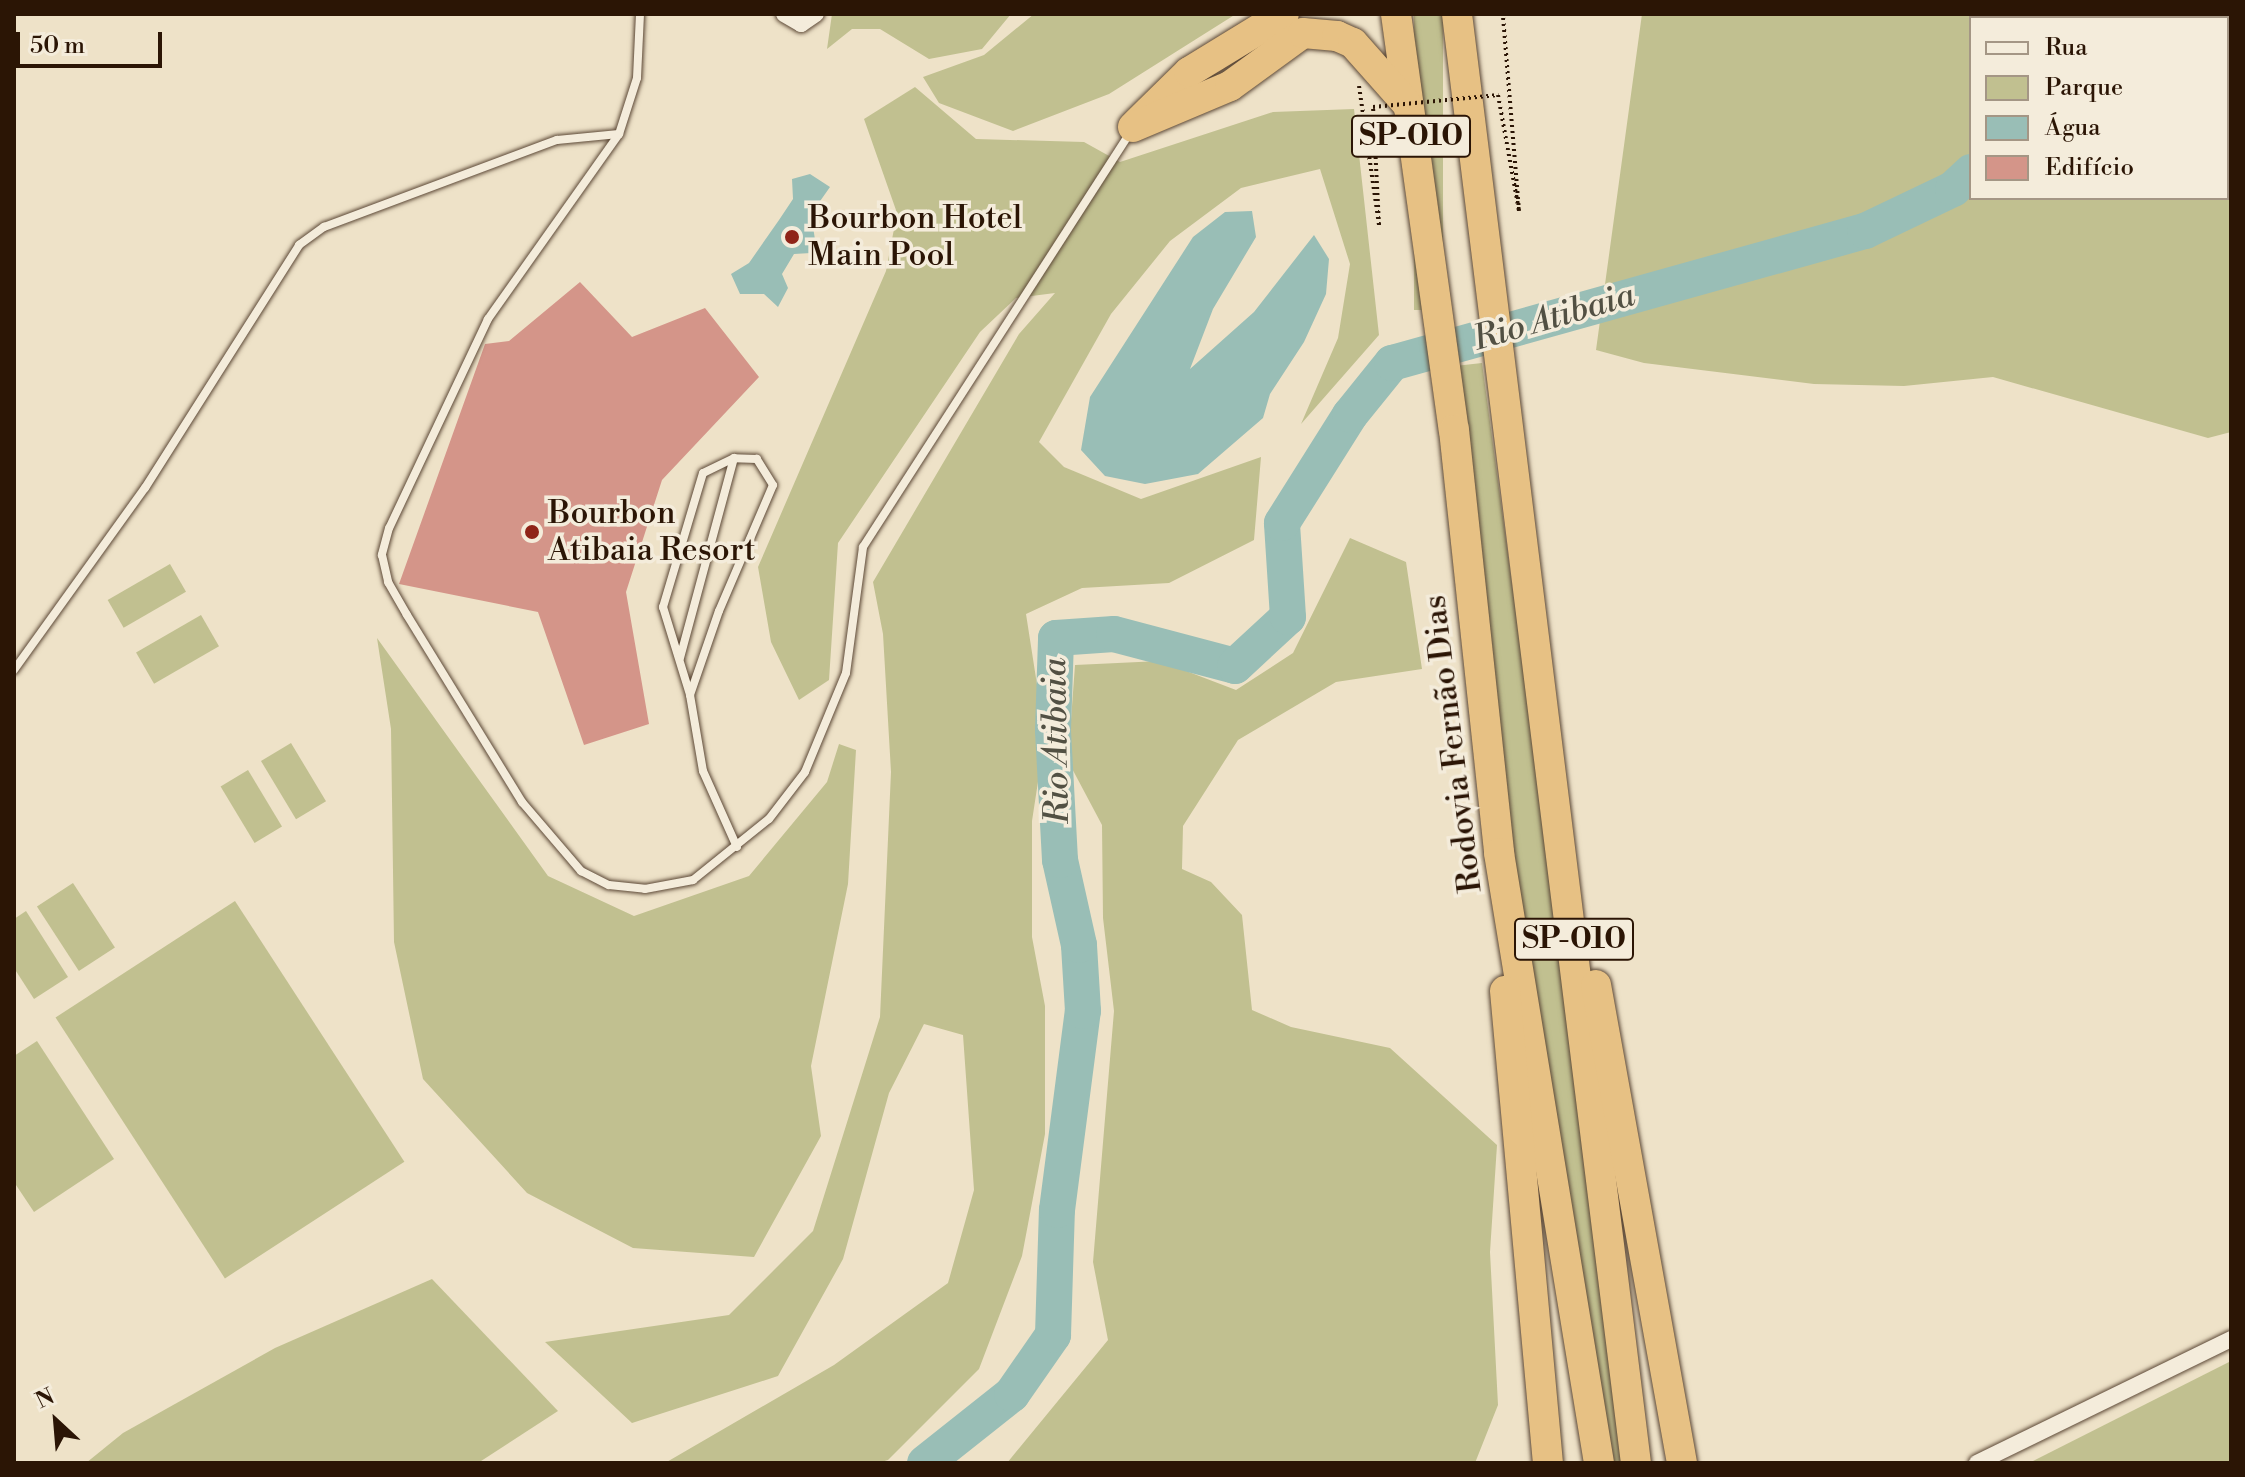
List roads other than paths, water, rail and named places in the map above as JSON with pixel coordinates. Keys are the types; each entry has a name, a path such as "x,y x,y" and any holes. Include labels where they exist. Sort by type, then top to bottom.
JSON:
{"highway":[{"path":"1133,127 1189,72 1284,14"},
{"name":"Rodovia Fernão Dias","path":"1396,14 1427,258 1454,430 1499,853 1599,1463"},
{"name":"SP-010","path":"1457,14 1484,245 1563,846 1636,1463"},
{"path":"1133,127 1230,86 1303,33 1337,36 1353,43 1407,105"},
{"path":"1563,846 1609,1036 1682,1463"},
{"path":"1499,853 1507,1030 1548,1463"}],"street":[{"path":"784,14 792,22 813,17"},
{"path":"1977,1463 2231,1339"}],"lane":[{"path":"640,14 637,78 619,134 488,319 389,528 382,555 388,582 514,788 581,871 609,885 645,889 693,880 769,819 805,772 846,673 863,547 1133,127"},
{"path":"14,670 145,488 299,245 324,227 557,140 619,134"},
{"path":"690,695 719,611 773,485 757,459 734,458 703,473 663,607 690,695 703,771 737,847"},
{"path":"680,661 734,458"}],"water":[{"name":"Bourbon Hotel Main Pool","path":"810,174 830,187 811,214 816,246 811,253 794,254 782,274 788,288 778,307 764,294 740,294 731,274 749,263 793,199 792,179"},
{"path":"1252,211 1256,237 1213,309 1190,369 1254,312 1314,235 1329,259 1326,294 1304,342 1270,394 1263,418 1198,474 1145,484 1105,476 1081,450 1090,397 1193,237 1225,212"}],"waterway":[{"name":"Rio Atibaia","path":"925,1463 1012,1394 1053,1335 1057,1210 1083,1011 1079,945 1060,860 1053,730 1056,638 1114,634 1235,666 1288,617 1282,523 1350,415 1392,363 1865,231 1953,189 1969,174"}],"place":[{"name":"Bourbon Hotel Main Pool","path":"792,237"},
{"name":"Bourbon Atibaia Resort","path":"532,532"}]}
